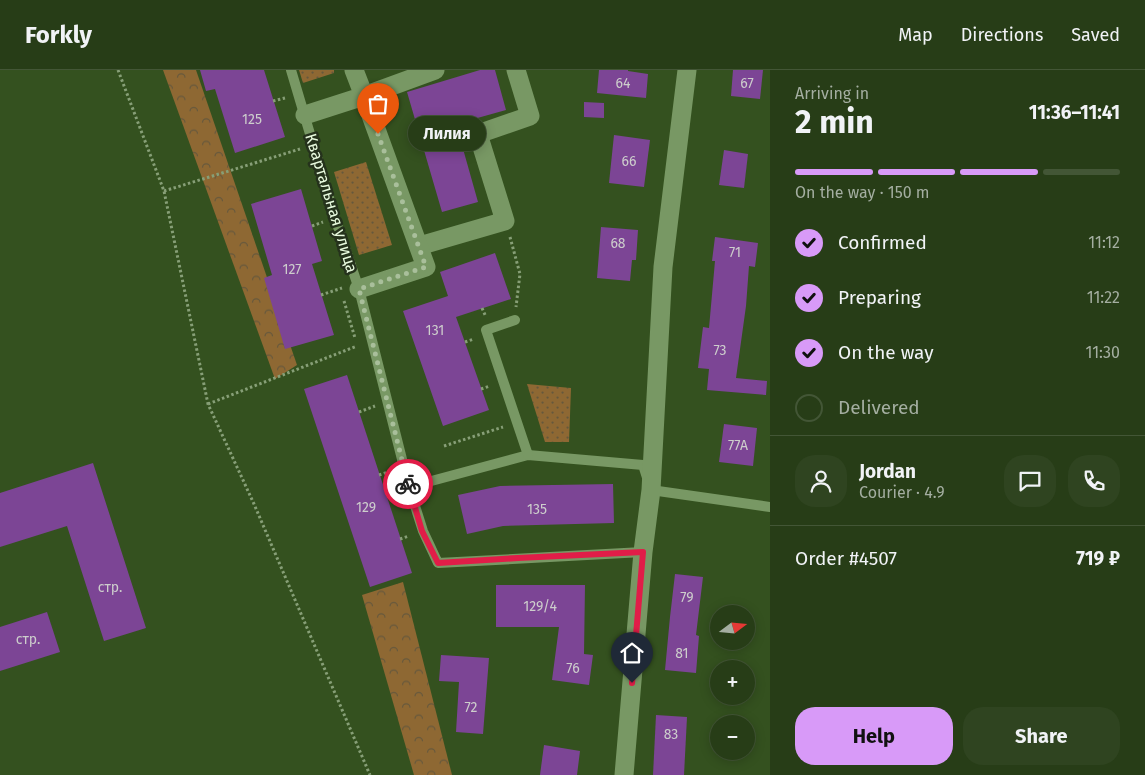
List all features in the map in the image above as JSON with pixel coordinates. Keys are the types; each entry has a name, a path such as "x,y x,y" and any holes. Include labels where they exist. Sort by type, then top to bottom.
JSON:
{"street":[{"path":"354,70 426,267 359,289"},
{"path":"305,115 435,70"},
{"path":"419,246 505,220 478,134 530,116 516,70"},
{"path":"624,775 643,552 651,490 663,267 687,70"}],"lane":[{"name":"Квартальная улица","path":"291,70 335,218 359,289 422,531 438,563 643,552"},
{"path":"515,320 486,330 528,455"},
{"path":"409,487 528,455 643,465 651,490 770,507"}],"path":[{"path":"118,70 164,191 208,404 254,504 370,775"},
{"path":"164,191 303,148"},
{"path":"505,220 520,274 515,320"},
{"path":"509,311 516,308"},
{"path":"486,319 494,316"},
{"path":"473,332 475,339"},
{"path":"208,404 357,346"},
{"path":"492,385 494,394"},
{"path":"444,446 506,426"}],"green space":[{"path":"163,70 196,70 297,365 275,379"},
{"path":"299,70 334,70 334,73 303,83"},
{"path":"366,162 392,245 359,255 334,172"},
{"path":"527,384 571,388 569,442 545,442"},
{"path":"403,582 452,775 414,775 362,595"}],"building":[{"path":"200,70 264,70 285,137 235,153 215,89 206,91"},
{"path":"480,70 495,70 506,110 456,124 478,202 442,212 407,92"},
{"path":"599,70 628,70 648,74 646,98 597,93"},
{"path":"733,70 763,70 760,99 731,96"},
{"path":"584,102 604,103 604,118 584,117"},
{"path":"614,135 650,140 644,187 609,183"},
{"path":"724,150 748,154 744,188 719,185"},
{"path":"301,189 322,261 312,264 334,335 285,349 264,278 272,275 251,204"},
{"path":"601,227 638,230 636,260 632,260 630,281 597,278"},
{"path":"715,237 758,243 755,267 749,266 746,306 736,378 767,381 766,395 707,390 709,369 698,368 703,327 709,328 715,261 712,261"},
{"path":"495,253 511,299 456,317 489,410 443,426 403,311 448,296 440,272"},
{"path":"347,375 412,573 370,587 304,389"},
{"path":"724,424 757,428 753,466 719,462"},
{"path":"93,463 146,628 104,641 67,526 0,547 0,493"},
{"path":"613,484 614,523 503,526 467,534 458,495 500,486"},
{"path":"675,574 703,577 696,635 699,636 696,673 665,670"},
{"path":"496,585 585,585 584,654 593,655 589,685 552,680 559,627 496,627"},
{"path":"47,612 60,652 0,671 0,627"},
{"path":"441,655 489,658 483,734 456,732 459,682 439,681"},
{"path":"656,715 687,717 684,775 653,775"},
{"path":"544,745 580,751 577,775 540,775"}],"way so far":[{"path":"378,134 426,267 359,289 408,484"}],"place":[{"name":"Лилия","path":"378,134"}],"route":[{"path":"408,484 422,531 438,563 643,552 632,683"}]}
